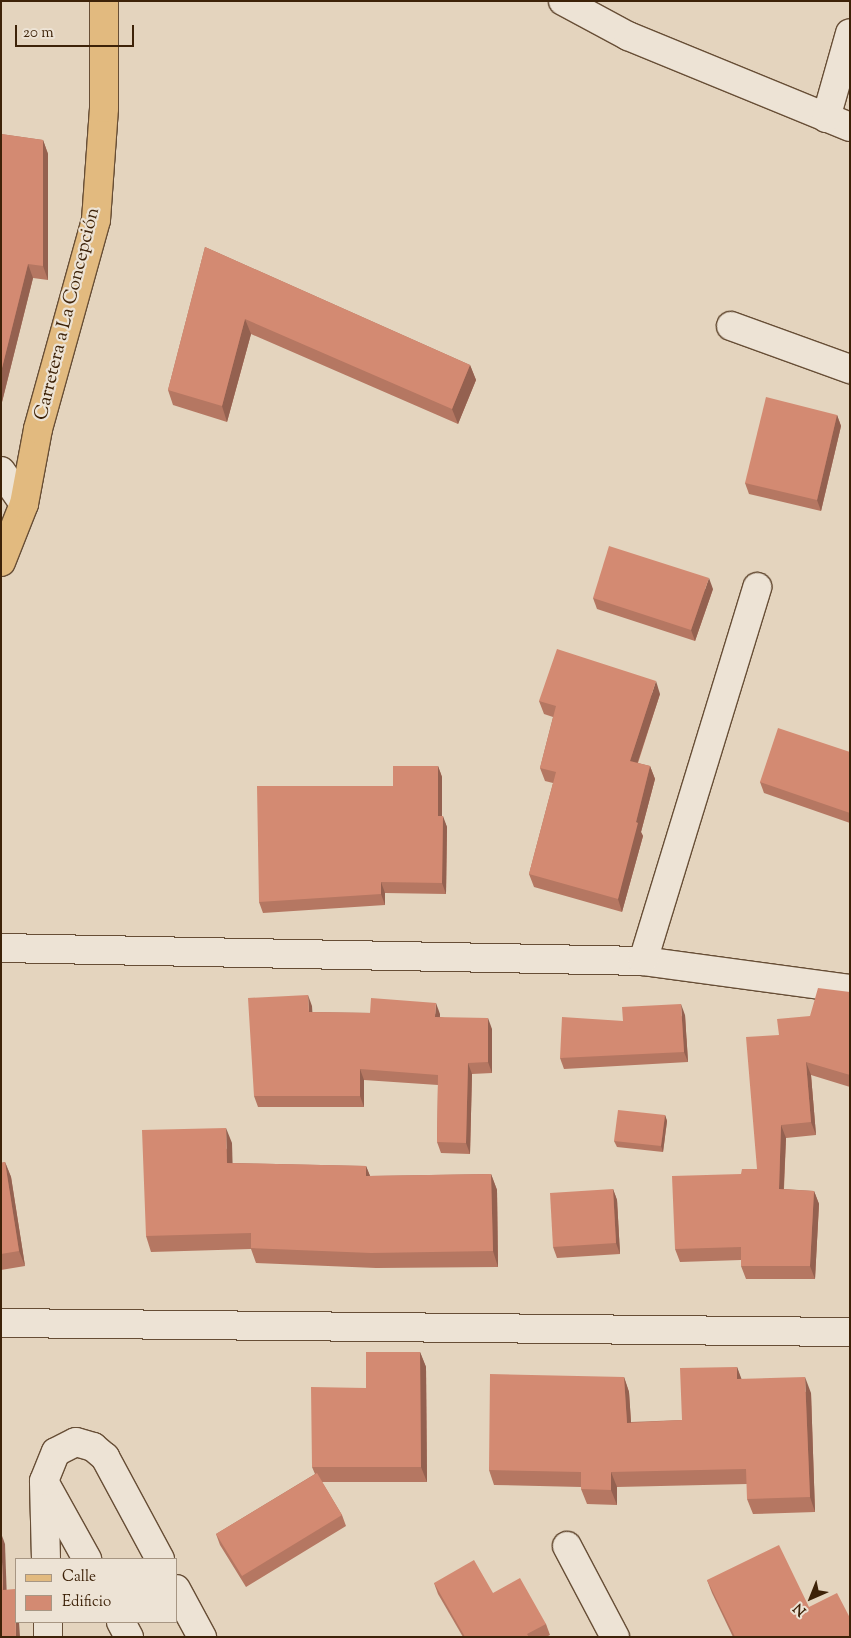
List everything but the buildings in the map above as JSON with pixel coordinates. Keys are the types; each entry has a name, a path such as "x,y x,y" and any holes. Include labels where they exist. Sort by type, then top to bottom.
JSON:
{"main road":[{"name":"Carretera a La Concepción","path":"1,562 24,504 38,429 96,220 104,108 104,1"}],"street":[{"path":"563,1 628,36 828,119 850,34"},
{"path":"731,326 850,369"},
{"path":"1,471 24,504"},
{"path":"643,962 757,587"},
{"path":"1,948 643,962 850,989"},
{"path":"1,1323 850,1332"},
{"path":"46,1558 44,1481 56,1452 76,1442 100,1450 159,1558"},
{"path":"44,1481 86,1558"},
{"path":"567,1546 616,1637"},
{"path":"178,1593 202,1637"},
{"path":"48,1623 48,1637"},
{"path":"122,1623 129,1637"}]}
